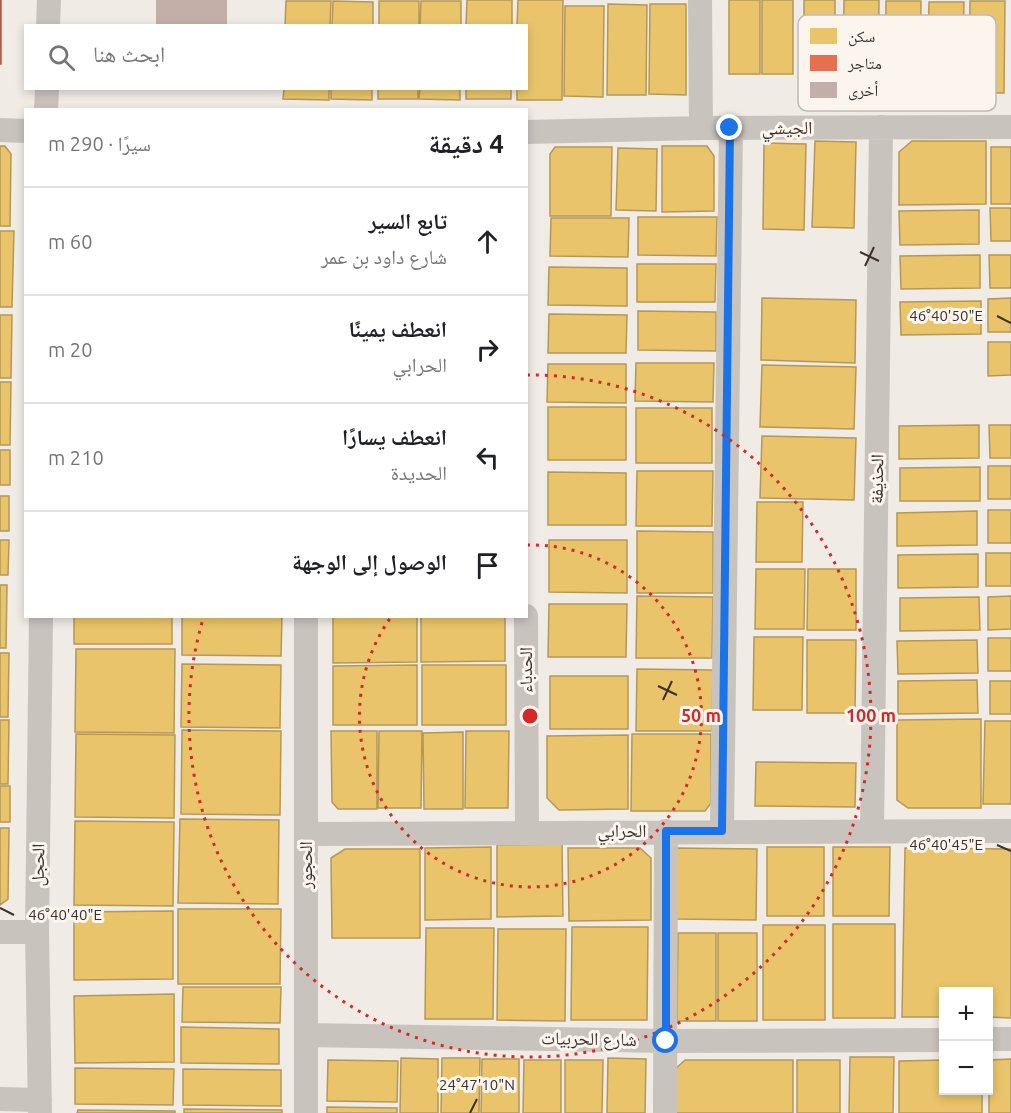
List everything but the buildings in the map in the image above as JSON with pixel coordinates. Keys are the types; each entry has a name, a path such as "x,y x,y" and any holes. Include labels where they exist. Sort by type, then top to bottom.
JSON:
{"street":[{"path":"48,24 49,0"},
{"path":"700,0 701,128"},
{"path":"46,108 47,90"},
{"name":"الحذيفة","path":"872,830 881,127"},
{"name":"الجيشي","path":"528,132 701,128 1011,128"},
{"path":"722,831 730,128"},
{"path":"0,130 24,130"},
{"name":"الحجل","path":"40,1107 37,932 41,618"},
{"name":"الحجور","path":"306,618 306,1113"},
{"name":"الحدباء","path":"526,618 527,832"},
{"path":"665,1113 666,831"},
{"name":"الحرابي","path":"306,834 1011,831"},
{"path":"0,932 37,932"},
{"name":"شارع الحربيات","path":"306,1035 666,1041 939,1040"},
{"path":"993,1039 1011,1039"},
{"path":"0,1099 40,1107"}],"route":[{"path":"666,1041 666,831 722,831 730,128"}]}
